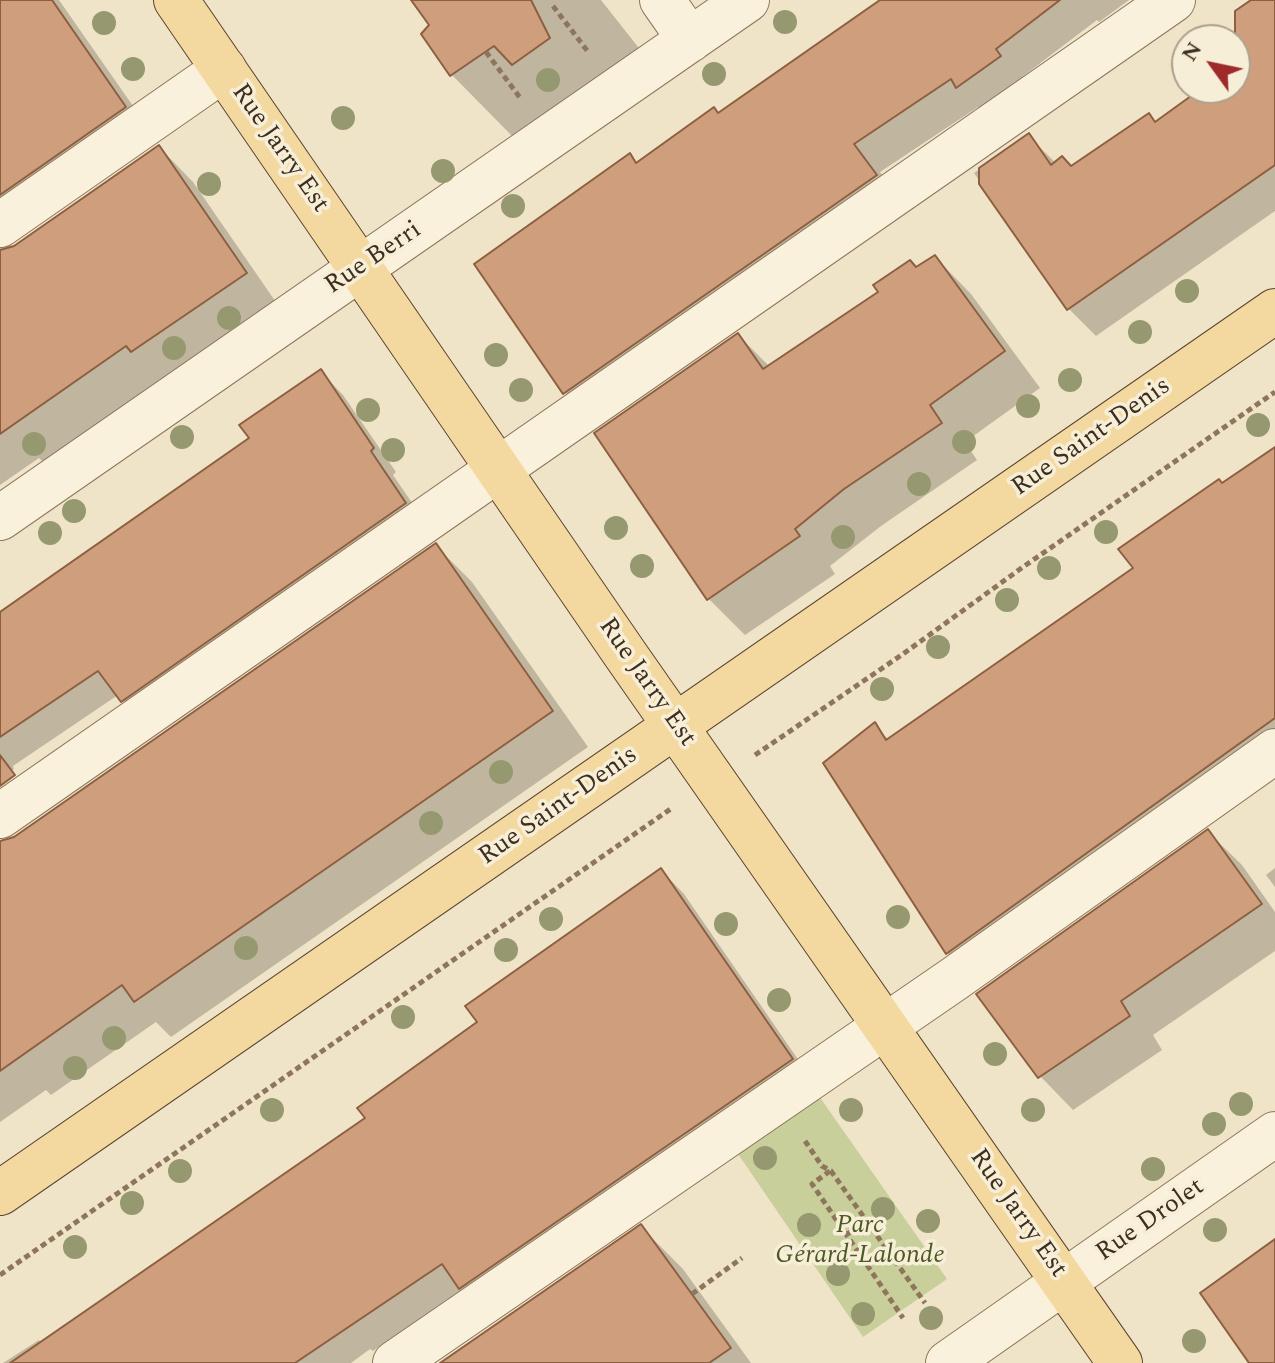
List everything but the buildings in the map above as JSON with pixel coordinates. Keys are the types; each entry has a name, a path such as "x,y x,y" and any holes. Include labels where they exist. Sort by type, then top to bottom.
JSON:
{"main road":[{"name":"Rue Jarry Est","path":"176,0 1120,1363"},
{"name":"Rue Saint-Denis","path":"0,1193 1275,311"}],"street":[{"path":"662,0 690,40"},
{"name":"Rue Berri","path":"0,518 747,0"},
{"path":"0,816 1173,0"},
{"path":"0,225 224,69"},
{"path":"395,1363 1275,751"},
{"name":"Rue Drolet","path":"948,1363 1275,1134"}],"path":[{"path":"553,6 589,53"},
{"path":"486,52 522,101"},
{"path":"782,737 1275,392"},
{"path":"0,1275 624,839"},
{"path":"815,1133 804,1141 822,1166 831,1171 925,1303"},
{"path":"831,1171 812,1184 903,1318"},
{"path":"846,1235 867,1221"},
{"path":"692,1294 742,1258"}],"green space":[{"name":"Parc Gérard-Lalonde","path":"819,1096 947,1279 863,1337 736,1151"}]}
